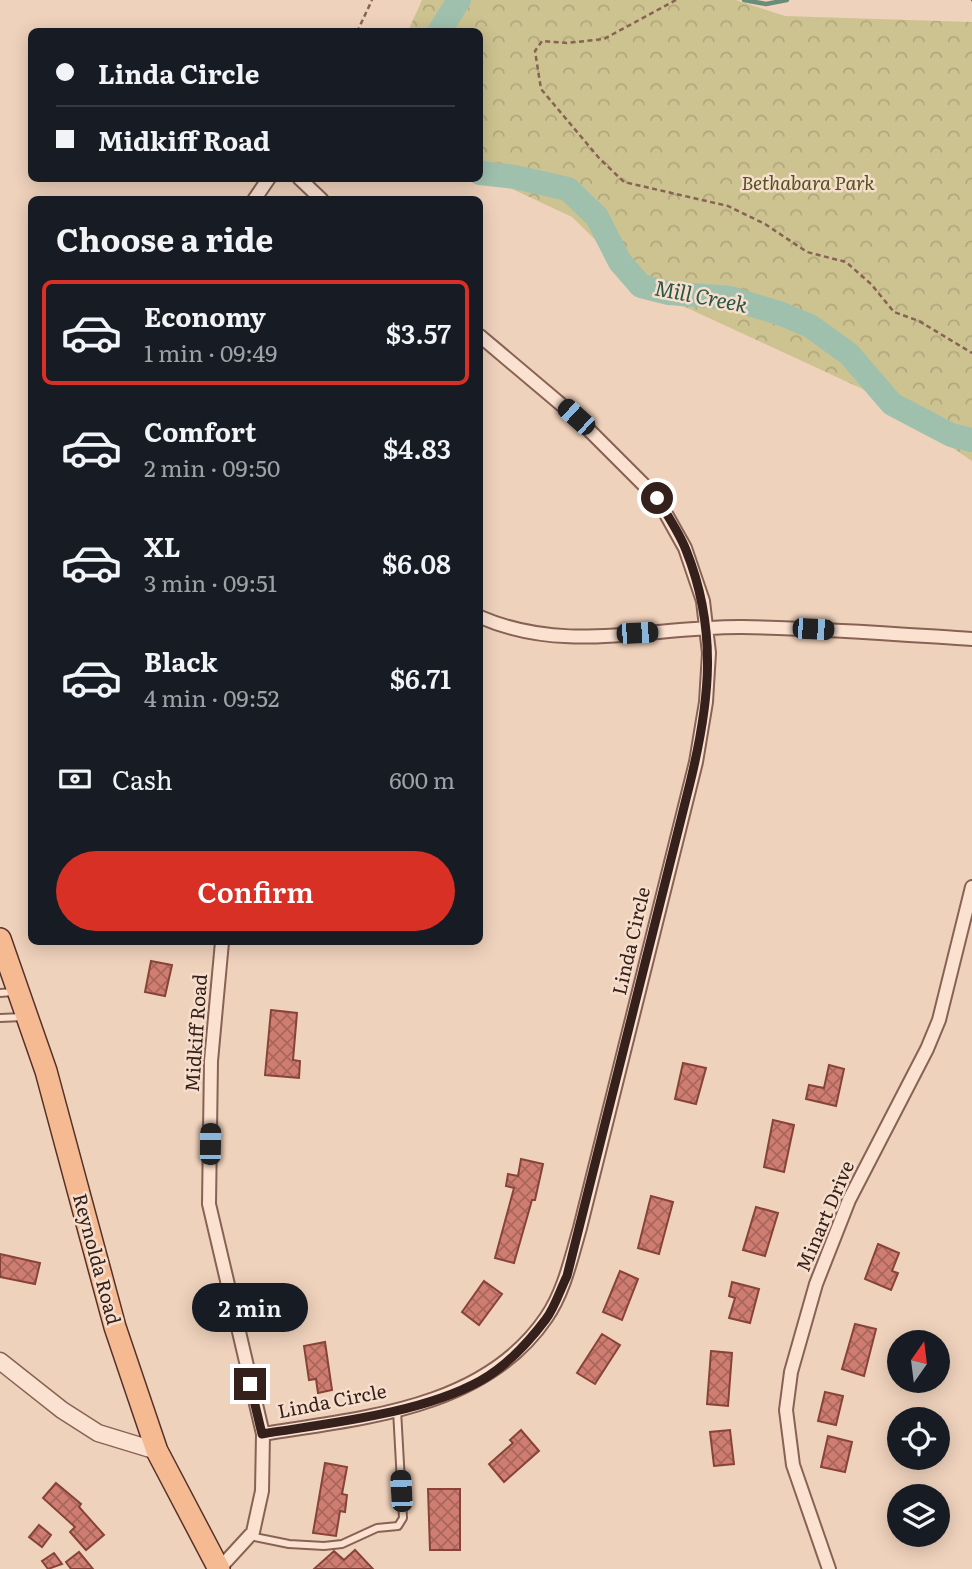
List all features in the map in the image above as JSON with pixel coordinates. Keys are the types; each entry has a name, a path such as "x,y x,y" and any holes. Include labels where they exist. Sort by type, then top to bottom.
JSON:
{"main road":[{"name":"Reynolda Road","path":"0,939 9,992 26,1017 46,1071 115,1327 158,1451 219,1569"}],"street":[{"path":"303,182 318,196"},
{"name":"Linda Circle","path":"262,1434 397,1409 446,1396 481,1381 517,1353 547,1318 567,1276 695,762 706,702 708,629 703,601 685,548 657,498 576,417 483,339"},
{"path":"483,618 543,637 589,638 708,629 813,629 972,639"},
{"name":"Minart Drive","path":"829,1569 793,1465 786,1410 791,1372 816,1284 849,1200 927,1049 939,1020 972,887"},
{"name":"Midkiff Road","path":"219,1569 250,1536 262,1491 262,1434 209,1205 211,1061 222,945"},
{"path":"0,1361 62,1410 98,1433 158,1451"}],"lane":[{"path":"0,1018 26,1017"},
{"path":"250,1536 289,1544 324,1546 342,1544 377,1528 398,1526 403,1518 397,1409"}],"path":[{"path":"359,28 372,0"},
{"path":"676,0 604,39 567,43 542,41 535,51 541,89 599,158 624,181 728,206 765,224 807,252 846,261 871,284 894,312 919,321 972,353"}],"green space":[{"name":"Bethabara Park","path":"422,0 736,0 785,16 972,22 972,461 869,392 644,288 572,217 483,175 483,28 409,28"}],"building":[{"path":"151,961 172,965 165,996 145,992"},
{"path":"271,1010 297,1013 293,1060 300,1061 299,1078 265,1075"},
{"path":"683,1063 706,1068 696,1104 675,1099"},
{"path":"829,1065 844,1069 836,1106 806,1099 809,1085 824,1088"},
{"path":"773,1120 794,1125 784,1172 764,1167"},
{"path":"521,1159 543,1164 535,1200 532,1200 514,1263 495,1258 514,1188 506,1186 508,1174 518,1176"},
{"path":"651,1196 673,1202 659,1254 638,1248"},
{"path":"756,1207 778,1213 765,1256 743,1250"},
{"path":"878,1244 899,1253 892,1271 898,1273 891,1290 865,1279"},
{"path":"0,1254 40,1263 35,1284 0,1277"},
{"path":"620,1271 638,1279 622,1320 603,1312"},
{"path":"484,1281 502,1294 479,1325 462,1312"},
{"path":"732,1282 759,1289 750,1323 729,1318 735,1298 729,1296"},
{"path":"855,1324 876,1329 864,1376 842,1369"},
{"path":"602,1334 620,1345 595,1384 577,1373"},
{"path":"325,1342 332,1390 318,1393 316,1379 309,1380 304,1346"},
{"path":"711,1351 732,1353 728,1406 707,1404"},
{"path":"825,1392 843,1396 836,1425 818,1421"},
{"path":"521,1430 539,1451 504,1482 489,1464 513,1443 510,1440"},
{"path":"730,1430 734,1464 714,1466 710,1432"},
{"path":"828,1436 852,1442 845,1472 821,1467"},
{"path":"325,1463 347,1467 342,1494 347,1495 345,1512 340,1511 336,1536 313,1533"},
{"path":"56,1483 81,1504 79,1507 104,1535 86,1550 70,1532 75,1527 43,1498"},
{"path":"428,1489 460,1489 460,1550 430,1550"},
{"path":"39,1525 51,1535 42,1547 29,1537"},
{"path":"355,1550 373,1569 314,1569 334,1551 344,1560"},
{"path":"79,1552 93,1569 71,1569 66,1562"},
{"path":"54,1553 62,1564 48,1569 42,1561"}],"waterway":[{"name":"Mill Creek","path":"442,28 459,0"},
{"path":"744,0 766,4 787,0"},
{"name":"Mill Creek","path":"483,173 515,177 568,189 597,217 620,262 641,286 669,293 730,298 810,326 849,354 892,404 951,435 972,440"}],"route":[{"path":"250,1384 262,1434 383,1412 446,1396 481,1381 517,1353 547,1318 567,1276 638,999 695,762 706,702 709,653 703,601 685,548 657,498"}]}
